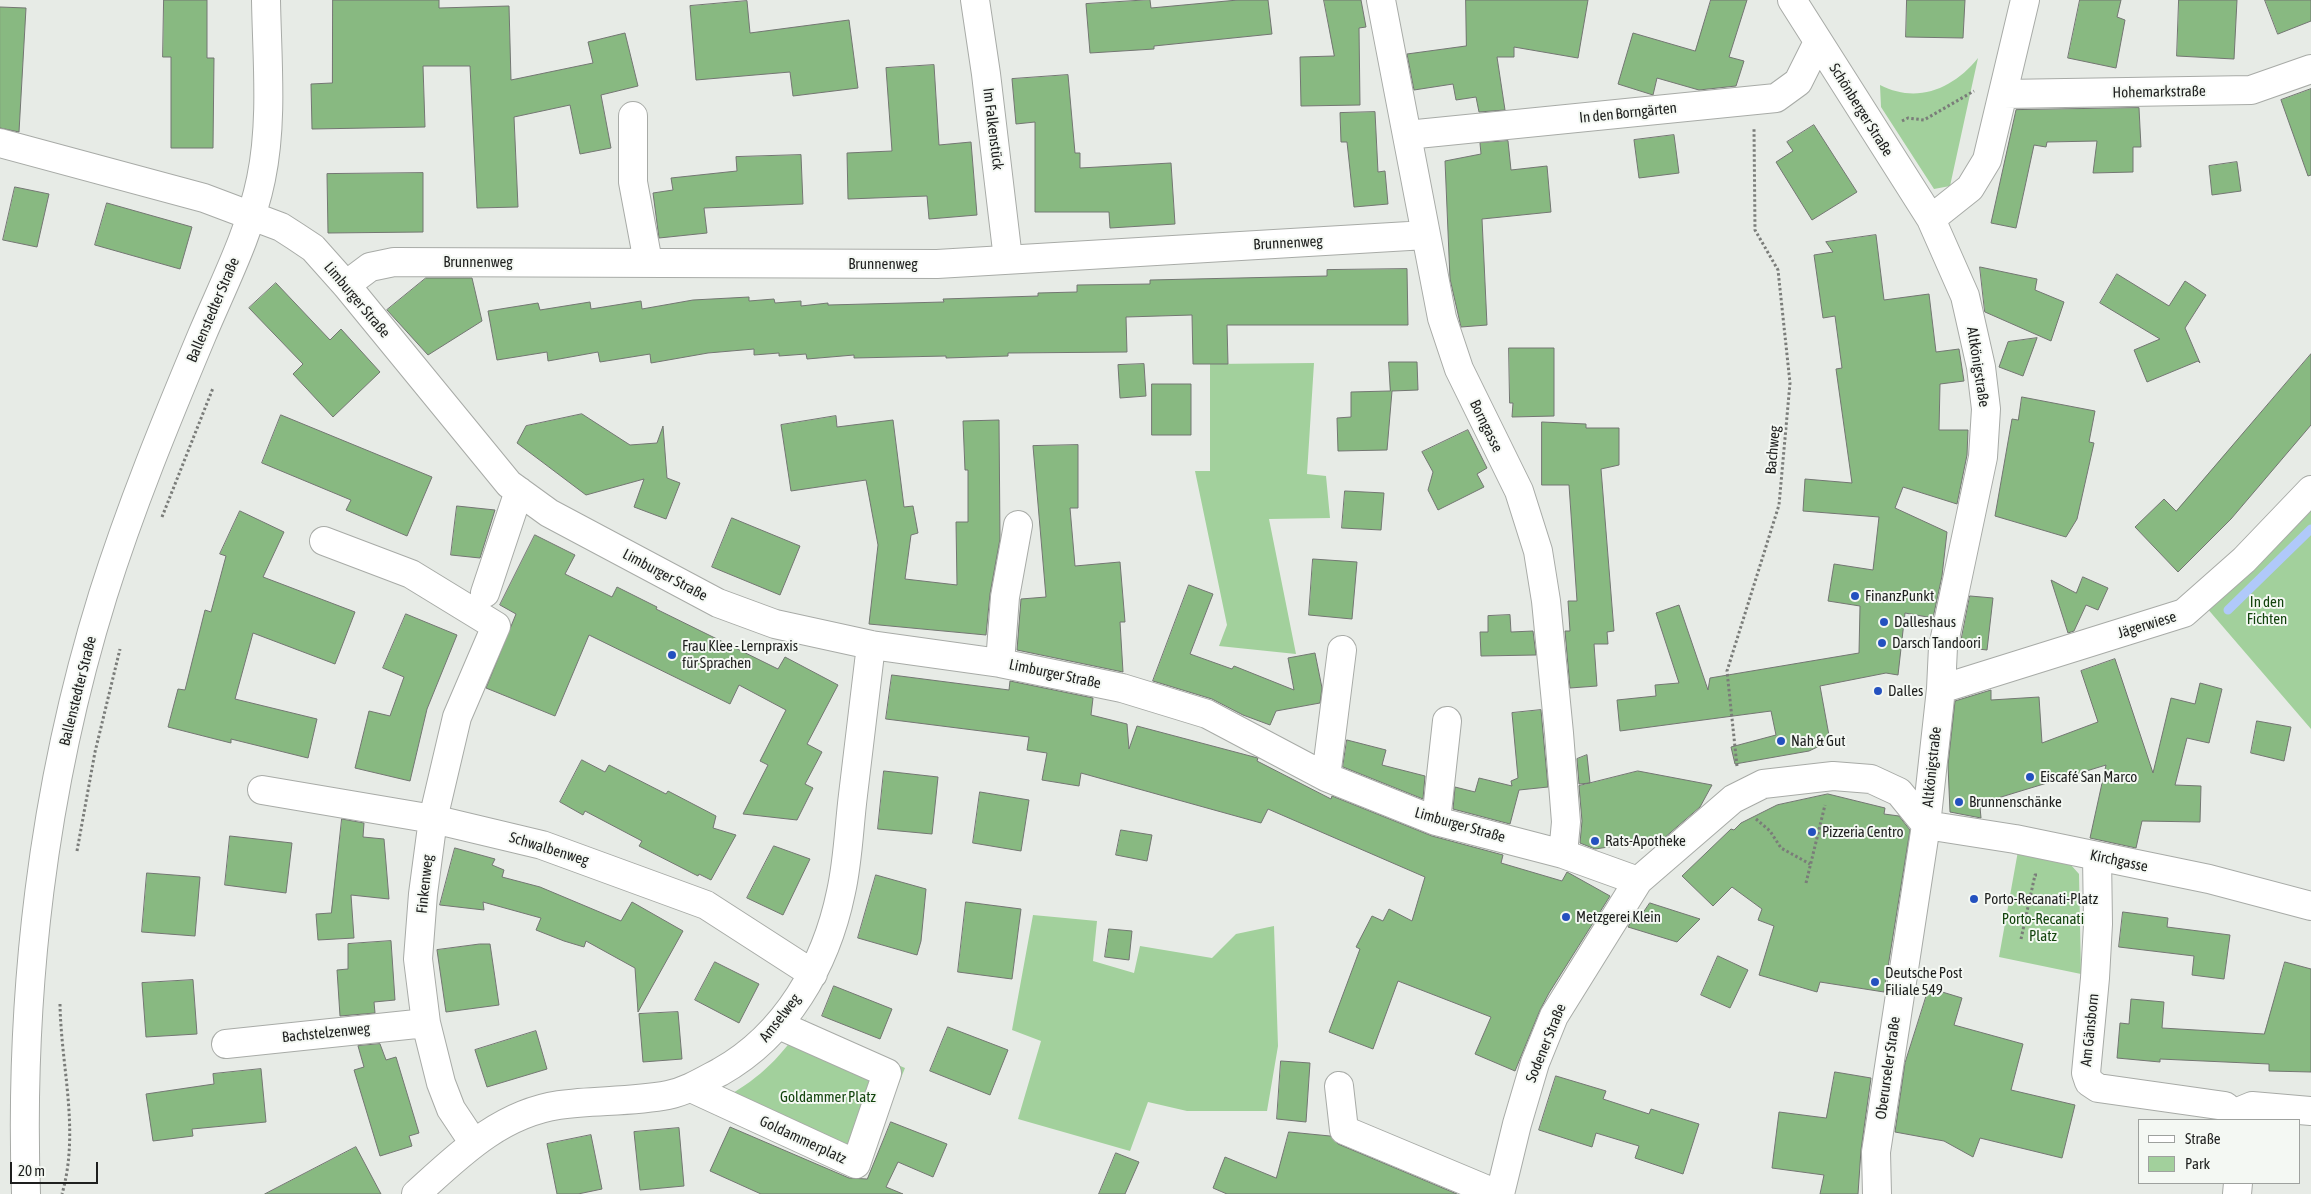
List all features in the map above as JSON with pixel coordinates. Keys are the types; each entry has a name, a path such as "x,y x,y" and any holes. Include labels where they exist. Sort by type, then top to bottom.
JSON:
{"street":[{"path":"251,215 262,176 267,124 266,0"},
{"name":"Im Falkenstück","path":"975,0 986,74 1008,259"},
{"name":"Borngasse","path":"1381,0 1442,318 1459,369 1519,491 1538,551 1546,601 1559,733 1566,822 1563,854"},
{"name":"Schönberger Straße","path":"1792,0 1931,219"},
{"path":"1931,219 1970,188 1987,160 2025,0"},
{"name":"In den Borngärten","path":"1407,135 1776,98 1798,82 1818,42"},
{"name":"Hohemarkstraße","path":"2004,94 2250,90 2311,69"},
{"path":"633,116 633,182 648,262"},
{"name":"Limburger Straße","path":"0,143 204,198 281,228 313,248 346,285 509,484 549,513 718,603 776,624 871,646 1000,663 1092,681 1207,714 1326,777 1436,821 1563,854 1638,881"},
{"name":"Ballenstedter Straße","path":"26,1194 25,1066 31,980 49,822 68,730 100,606 122,538 160,435 251,215"},
{"name":"Altkönigstraße","path":"1926,825 1943,647 1983,457 1986,409 1981,367 1964,296 1931,219"},
{"name":"Brunnenweg","path":"346,285 370,267 394,262 937,264 1426,235"},
{"name":"Jägerwiese","path":"1940,689 2184,613 2244,560 2311,490"},
{"path":"485,593 519,492"},
{"path":"1000,663 1004,596 1018,525"},
{"name":"Finkenweg","path":"324,541 411,574 496,626 457,717 433,819 423,894 418,959 426,1023 444,1092 451,1109 473,1142"},
{"name":"Amselweg","path":"416,1194 473,1142 495,1128 555,1106 598,1100 651,1098 690,1088 728,1068 757,1048 779,1025 813,974 831,931 842,890 871,646"},
{"path":"1326,777 1342,650"},
{"path":"1436,821 1447,721"},
{"path":"1638,881 1733,799 1763,784 1833,776 1871,779 1899,792 1926,825"},
{"name":"Schwalbenweg","path":"262,790 433,819 542,844 706,905 813,974"},
{"name":"Kirchgasse","path":"1926,825 2015,839 2209,879 2311,906"},
{"name":"Oberurseler Straße","path":"1877,1194 1876,1152 1926,825"},
{"name":"Am Gänsborn","path":"2097,856 2098,924 2086,1073 2089,1082 2098,1088 2226,1106 2237,1117 2252,1106 2311,1111"},
{"name":"Sodener Straße","path":"1339,1086 1344,1130 1499,1194 1535,1063 1554,1016 1638,881"},
{"name":"Bachstelzenweg","path":"226,1044 426,1023"},
{"name":"Goldammerplatz","path":"690,1088 856,1164 887,1073 779,1025"}],"path":[{"path":"1908,118 1924,120 1978,88 2004,94"},
{"name":"Bachweg","path":"1733,799 1737,764 1726,671 1780,505 1790,382 1778,270 1755,230 1753,100"},
{"path":"162,518 210,398 215,380"},
{"path":"76,854 96,752 122,639"},
{"path":"1806,883 1833,776"},
{"path":"1733,799 1770,831 1781,848 1810,864"},
{"path":"2021,940 2035,874 2044,876"},
{"path":"60,996 60,1021 68,1086 70,1147 68,1170 62,1194"}],"green space":[{"path":"1978,58 1950,186 1934,189 1881,107 1880,85 1894,91 1907,93 1921,93 1934,90 1957,78"},
{"path":"1314,363 1307,474 1326,476 1330,518 1269,519 1296,654 1219,646 1227,625 1195,471 1210,471 1210,364"},
{"name":"In den Fichten","path":"2311,509 2311,729 2206,607"},
{"name":"Porto-Recanati Platz","path":"2018,851 2071,865 2079,874 2081,974 1999,957"},
{"path":"1033,915 1097,921 1093,961 1134,973 1140,946 1212,958 1236,934 1274,926 1278,1046 1267,1111 1187,1111 1148,1102 1130,1151 1018,1119 1041,1041 1012,1030"},
{"name":"Goldammer Platz","path":"807,1017 805,1021 810,1028 905,1068 868,1160 733,1093 745,1086 775,1060 792,1040"}],"building":[{"path":"164,0 207,0 207,58 214,58 213,148 171,148 171,57 163,57"},
{"path":"333,0 439,0 439,8 509,6 511,80 593,63 588,42 625,33 638,86 601,95 611,148 580,154 570,105 514,117 518,207 477,208 470,66 423,66 425,127 312,129 311,84 332,83"},
{"path":"1150,0 1151,8 1238,0 1268,0 1272,34 1154,46 1154,49 1090,53 1086,4"},
{"path":"1324,0 1361,0 1366,27 1359,28 1360,105 1301,106 1300,57 1334,56"},
{"path":"1466,0 1588,0 1578,58 1514,47 1514,57 1497,57 1505,110 1479,112 1476,97 1456,100 1453,84 1414,90 1407,54 1466,46"},
{"path":"1711,0 1747,0 1729,57 1744,61 1736,86 1699,90 1657,78 1653,95 1618,84 1633,33 1695,51"},
{"path":"1907,0 1965,0 1963,38 1906,37"},
{"path":"2080,0 2121,0 2117,17 2125,20 2116,68 2068,58"},
{"path":"2179,0 2237,0 2234,59 2177,56"},
{"path":"2265,0 2311,0 2311,21 2278,34"},
{"path":"747,1 750,33 849,20 858,88 793,96 790,72 696,80 690,6"},
{"path":"0,7 26,8 19,132 0,128"},
{"path":"934,65 939,145 971,142 977,215 929,219 927,196 848,199 847,153 892,151 886,68"},
{"path":"1068,75 1075,153 1080,153 1080,168 1171,163 1175,224 1110,228 1109,212 1035,212 1035,122 1016,124 1012,79"},
{"path":"2311,89 2311,175 2308,176 2281,100"},
{"path":"2139,108 2141,147 2133,147 2133,172 2093,173 2097,141 2047,142 2046,147 2034,145 2016,228 1991,223 2016,110"},
{"path":"1375,112 1378,172 1385,171 1388,204 1354,207 1347,142 1341,142 1340,113"},
{"path":"1814,125 1857,192 1812,220 1776,162 1793,151 1787,142"},
{"path":"1674,135 1679,173 1639,178 1634,140"},
{"path":"1508,141 1511,170 1547,166 1551,212 1482,219 1487,325 1461,327 1450,279 1445,161 1481,154 1480,143"},
{"path":"801,155 803,204 704,208 707,233 659,238 653,193 673,190 671,178 737,171 736,157"},
{"path":"2237,162 2241,191 2212,195 2209,166"},
{"path":"423,173 423,232 328,233 327,174"},
{"path":"15,187 49,194 37,247 3,240"},
{"path":"107,203 192,227 180,269 95,245"},
{"path":"1876,235 1884,300 1929,294 1936,352 1959,349 1964,381 1940,384 1939,430 1968,430 1967,455 1957,504 1903,487 1895,508 1947,532 1942,576 1933,618 1905,613 1898,675 1886,673 1820,686 1830,741 1809,751 1735,764 1731,747 1776,735 1771,711 1620,731 1617,700 1656,696 1655,685 1679,683 1656,613 1679,605 1708,690 1710,678 1859,653 1860,606 1828,601 1834,564 1873,570 1879,517 1803,511 1805,479 1852,483 1836,369 1842,368 1835,316 1823,318 1814,255 1833,252 1826,242"},
{"path":"1980,267 2037,279 2035,290 2064,302 2051,341 1985,312"},
{"path":"1407,269 1408,325 1227,325 1228,364 1193,364 1192,315 1126,317 1127,352 1008,353 1008,356 946,358 946,356 854,358 854,355 807,359 806,354 779,356 779,353 754,355 754,349 708,353 651,363 650,354 600,362 598,352 548,361 547,352 497,360 488,311 538,303 540,310 590,302 591,309 641,301 642,309 693,300 749,297 749,301 774,299 775,303 801,301 801,306 828,303 828,305 944,302 943,299 1038,296 1038,293 1077,292 1077,285 1150,284 1150,280 1327,276 1327,270"},
{"path":"2117,274 2169,306 2185,281 2206,295 2185,328 2200,363 2198,361 2147,382 2134,350 2160,339 2100,303"},
{"path":"426,278 472,278 482,321 428,355 387,310"},
{"path":"276,283 330,340 341,329 380,372 333,417 293,374 303,364 249,308"},
{"path":"2037,338 2023,376 1999,367 2008,342"},
{"path":"1509,348 1554,348 1554,416 1512,417 1513,403 1510,403"},
{"path":"2311,354 2311,425 2231,519 2178,572 2135,527 2164,499 2176,511"},
{"path":"1389,362 1417,362 1418,390 1392,391 1387,450 1338,451 1337,418 1351,417 1351,392 1390,391"},
{"path":"1144,364 1146,396 1120,398 1118,365"},
{"path":"1152,384 1191,384 1191,435 1152,435"},
{"path":"2022,397 2095,411 2089,442 2094,443 2077,519 2066,537 1995,516 2012,419 2018,420"},
{"path":"582,414 630,445 657,443 663,426 667,478 680,483 666,519 634,507 644,479 586,495 517,443 526,426"},
{"path":"281,415 432,477 407,536 346,510 351,500 262,463"},
{"path":"836,416 837,427 893,420 904,507 913,506 918,533 911,535 905,579 957,585 956,522 968,522 968,470 965,470 963,421 999,420 1000,539 990,594 986,635 869,624 878,545 866,480 791,491 781,425"},
{"path":"1542,422 1586,424 1586,428 1619,428 1619,465 1601,469 1614,631 1607,632 1608,644 1594,644 1597,686 1570,688 1565,631 1570,631 1568,601 1577,601 1569,485 1542,485"},
{"path":"1468,430 1487,468 1477,474 1484,487 1438,510 1428,490 1433,472 1422,452"},
{"path":"1078,445 1078,508 1070,508 1075,566 1120,562 1125,622 1120,622 1123,672 1017,650 1021,599 1046,597 1033,446"},
{"path":"1345,491 1384,493 1381,530 1342,528"},
{"path":"457,506 495,510 480,558 451,555"},
{"path":"240,511 284,532 263,577 355,612 335,664 253,633 235,699 317,719 308,758 231,739 231,743 168,727 178,689 185,690 205,610 211,612 226,556 220,554"},
{"path":"732,518 800,546 780,595 712,567"},
{"path":"535,535 575,555 565,574 612,597 617,587 657,607 656,609 778,669 785,657 838,685 807,744 822,752 805,784 813,788 797,820 743,814 768,765 760,761 786,710 739,685 730,704 589,635 555,716 486,688 516,614 500,605"},
{"path":"1313,559 1357,562 1352,619 1309,615"},
{"path":"2083,577 2108,588 2098,610 2086,605 2074,631 2068,633 2051,580 2076,593"},
{"path":"1189,585 1213,594 1190,654 1232,669 1234,666 1294,690 1288,658 1315,653 1322,688 1320,703 1276,711 1270,725 1243,715 1212,699 1153,681"},
{"path":"1970,596 1993,598 1987,650 1960,647"},
{"path":"406,614 457,635 427,709 410,781 355,768 369,711 390,716 404,677 383,668"},
{"path":"1510,615 1511,632 1533,631 1536,655 1481,656 1480,632 1488,632 1488,616"},
{"path":"2115,659 2153,773 2171,698 2195,704 2200,683 2222,689 2209,743 2187,738 2175,785 2201,786 2200,822 2142,821 2136,848 2090,838 2106,765 1988,801 1989,805 1980,807 1981,818 1950,812 1948,765 1955,701 1991,690 1991,700 2039,697 2042,743 2098,722 2081,671"},
{"path":"892,675 1009,690 1010,681 1093,698 1091,715 1127,724 1129,749 1137,726 1258,758 1257,761 1331,799 1332,796 1432,836 1503,855 1501,863 1562,881 1567,872 1610,896 1549,993 1515,1071 1475,1054 1491,1017 1398,981 1373,1049 1329,1032 1360,949 1356,947 1372,916 1383,921 1389,909 1412,921 1425,877 1268,809 1261,823 1081,773 1079,786 1042,780 1047,753 1027,750 1029,737 886,719"},
{"path":"1541,710 1548,787 1519,790 1510,824 1453,809 1455,787 1475,792 1479,778 1512,786 1511,781 1518,778 1512,713"},
{"path":"2257,721 2291,727 2284,761 2251,753"},
{"path":"1347,740 1386,750 1382,765 1425,776 1423,799 1343,767"},
{"path":"1587,755 1590,783 1579,784 1577,759"},
{"path":"582,760 605,772 609,765 666,794 668,791 716,816 713,828 736,835 711,880 699,874 698,876 639,846 642,841 585,811 583,815 560,802"},
{"path":"884,771 938,777 932,834 878,829"},
{"path":"1638,771 1712,785 1700,807 1663,839 1595,849 1580,843 1582,821 1579,786"},
{"path":"980,792 1029,800 1021,851 973,843"},
{"path":"1828,794 1885,808 1884,814 1899,816 1910,830 1884,992 1820,982 1817,992 1759,975 1774,926 1758,920 1762,909 1732,887 1713,906 1682,876 1731,829 1734,830 1741,823 1777,805"},
{"path":"342,819 364,823 363,837 384,839 389,899 351,895 354,938 318,940 316,914 331,913"},
{"path":"1121,830 1152,835 1147,861 1116,855"},
{"path":"230,836 292,843 286,893 225,885"},
{"path":"774,846 810,859 783,915 747,898"},
{"path":"455,848 495,859 492,865 504,870 502,877 540,887 621,921 632,902 683,931 638,1012 635,968 586,941 584,947 564,941 536,930 541,918 483,902 484,910 440,905"},
{"path":"147,873 200,877 195,936 142,932"},
{"path":"876,875 926,889 921,941 917,955 858,938"},
{"path":"966,902 1021,909 1012,979 958,972"},
{"path":"1650,903 1700,919 1677,942 1628,927 1637,912 1641,915"},
{"path":"2123,912 2168,918 2167,927 2230,935 2224,979 2192,975 2194,956 2119,947"},
{"path":"1109,929 1132,931 1129,960 1105,957"},
{"path":"391,941 395,1000 374,1002 375,1013 340,1016 337,970 348,969 348,944"},
{"path":"490,944 499,1005 446,1012 437,950"},
{"path":"1718,956 1748,970 1730,1008 1701,995"},
{"path":"715,962 759,984 739,1023 695,1000"},
{"path":"2285,962 2311,969 2311,1072 2269,1071 2269,1064 2160,1059 2160,1062 2117,1058 2120,1023 2129,1024 2131,999 2164,1002 2162,1028 2264,1034"},
{"path":"193,980 197,1034 146,1037 142,983"},
{"path":"834,986 892,1009 880,1039 822,1016"},
{"path":"1929,988 1962,998 1954,1025 2023,1044 2011,1090 2075,1105 2062,1158 1980,1138 1973,1157 1944,1141 1895,1132 1905,1063"},
{"path":"678,1012 682,1059 643,1062 639,1014"},
{"path":"948,1027 1008,1050 990,1095 930,1071"},
{"path":"536,1031 547,1069 487,1087 475,1050"},
{"path":"380,1044 386,1060 396,1057 419,1133 409,1136 412,1146 380,1156 354,1070 364,1067 358,1046"},
{"path":"1281,1061 1310,1063 1306,1122 1277,1119"},
{"path":"261,1069 266,1122 192,1129 193,1136 153,1141 146,1094 214,1084 213,1074"},
{"path":"1835,1072 1871,1078 1861,1150 1858,1194 1820,1194 1824,1175 1772,1168 1779,1112 1826,1118"},
{"path":"1556,1076 1606,1091 1603,1099 1649,1114 1651,1109 1699,1124 1683,1174 1635,1158 1639,1146 1596,1133 1592,1147 1539,1130"},
{"path":"891,1122 947,1144 933,1177 898,1162 886,1187 903,1194 761,1194 710,1171 730,1127 849,1178 867,1179"},
{"path":"679,1128 684,1186 640,1190 634,1132"},
{"path":"1289,1132 1330,1136 1338,1144 1457,1194 1227,1194 1213,1188 1225,1157 1276,1178"},
{"path":"591,1135 602,1189 578,1194 557,1194 547,1144"},
{"path":"356,1147 381,1194 265,1194"},
{"path":"1116,1153 1139,1162 1125,1194 1099,1194"}],"waterway":[{"path":"2228,610 2311,529"}],"place":[{"name":"FinanzPunkt","path":"1855,596"},
{"name":"Dalleshaus","path":"1884,622"},
{"name":"Darsch Tandoori","path":"1882,643"},
{"name":"Frau Klee - Lernpraxis für Sprachen","path":"672,655"},
{"name":"Dalles","path":"1878,691"},
{"name":"Nah & Gut","path":"1781,741"},
{"name":"Eiscafé San Marco","path":"2030,777"},
{"name":"Brunnenschänke","path":"1959,802"},
{"name":"Pizzeria Centro","path":"1812,832"},
{"name":"Rats-Apotheke","path":"1595,841"},
{"name":"Porto-Recanati-Platz","path":"1974,899"},
{"name":"Metzgerei Klein","path":"1566,917"},
{"name":"Deutsche Post Filiale 549","path":"1875,982"}]}
